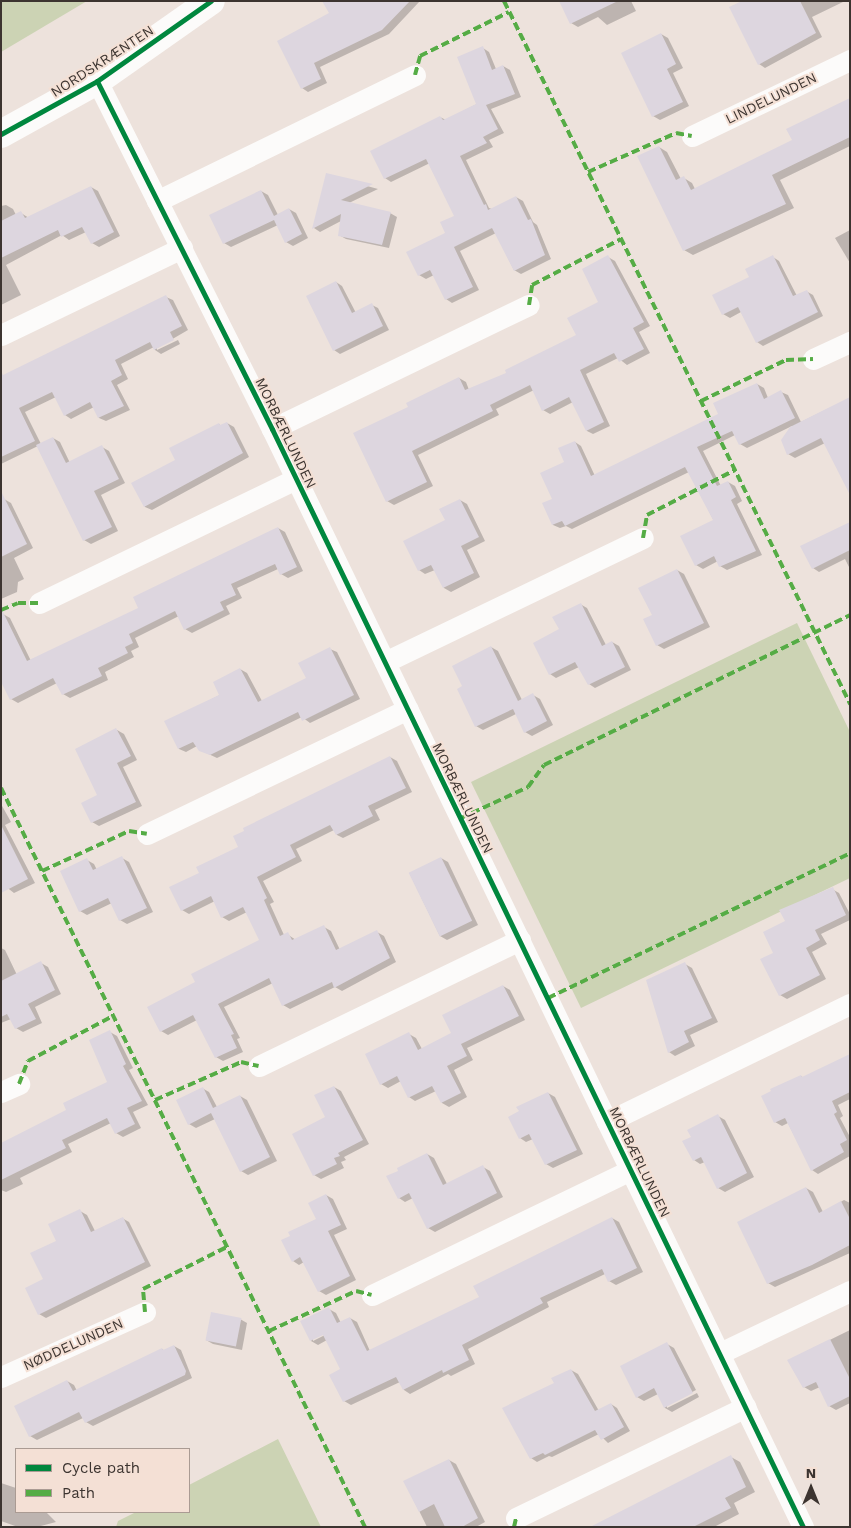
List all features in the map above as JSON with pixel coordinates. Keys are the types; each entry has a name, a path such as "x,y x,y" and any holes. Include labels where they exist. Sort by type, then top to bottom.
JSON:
{"street":[{"name":"NORDSKRÆNTEN","path":"1,134 97,81 211,1"},
{"name":"LINDELUNDEN","path":"692,136 850,60"},
{"path":"157,201 415,75"},
{"name":"MORBÆRLUNDEN","path":"97,81 296,478 803,1527"},
{"path":"1,335 182,248"},
{"name":"MORBÆRLUNDEN","path":"272,429 529,305"},
{"path":"813,359 850,342"},
{"name":"MORBÆRLUNDEN","path":"39,602 296,478"},
{"path":"385,662 643,538"},
{"path":"147,834 408,708"},
{"path":"259,1066 520,940"},
{"name":"MORBÆRLUNDEN","path":"607,1122 850,1004"},
{"name":"MORBÆRLUNDEN","path":"372,1295 631,1170"},
{"path":"720,1354 850,1291"},
{"name":"NØDDELUNDEN","path":"1,1377 145,1312"},
{"path":"516,1518 746,1407"}],"green space":[{"path":"1,1 87,1 1,52"},
{"path":"797,623 850,732 850,878 581,1008 471,782"},
{"path":"278,1439 321,1527 116,1527 118,1521 134,1513 190,1513 190,1484"}],"building":[{"path":"322,1 410,1 382,30 314,63 321,79 301,89 277,41 329,13"},
{"path":"559,1 618,1 570,24"},
{"path":"742,1 800,1 816,33 758,65 729,7"},
{"path":"661,33 676,64 667,69 683,102 652,117 621,53"},
{"path":"483,46 492,70 503,65 515,94 486,105 498,129 483,137 487,143 460,156 488,210 516,196 528,220 531,219 545,255 514,271 492,228 454,247 473,287 445,300 430,270 418,276 406,252 445,233 440,222 454,216 426,159 384,179 370,151 440,116 443,120 476,104 457,57"},
{"path":"850,98 850,137 772,175 786,204 683,251 637,156 659,146 676,180 684,176 691,190 792,140 786,129"},
{"path":"326,173 373,184 341,200 391,212 382,245 338,236 341,214 312,229"},
{"path":"91,186 114,232 91,244 82,227 61,237 58,230 1,258 1,221 21,211 25,218"},
{"path":"261,190 274,216 289,208 302,234 285,243 274,220 223,244 209,215"},
{"path":"608,255 644,322 633,328 644,349 619,362 614,353 580,370 604,422 586,431 569,397 542,411 530,385 490,405 493,411 412,451 427,482 386,502 353,433 408,407 406,403 459,377 465,390 506,373 505,370 576,335 567,318 598,302 582,269"},
{"path":"773,255 793,296 807,290 818,312 756,343 738,307 722,315 712,295 749,277 745,269"},
{"path":"336,281 352,313 372,303 383,326 333,351 306,296"},
{"path":"166,295 182,326 170,332 174,340 154,350 150,342 115,360 122,375 111,381 124,406 98,418 90,402 64,416 52,392 19,408 35,441 1,457 1,371 3,375"},
{"path":"757,383 764,399 781,390 795,418 739,445 732,431 697,447 717,486 728,481 736,497 731,500 756,551 719,567 714,556 695,566 680,536 713,520 685,467 565,526 562,521 552,525 542,503 552,499 540,473 564,462 558,448 575,441 591,476 718,414 713,403"},
{"path":"850,397 850,495 821,438 787,455 781,440 790,427"},
{"path":"227,422 243,453 144,507 131,483 175,460 169,448 219,423 220,425"},
{"path":"53,437 66,463 102,445 119,479 94,491 112,527 83,541 36,445"},
{"path":"1,491 27,544 1,557"},
{"path":"460,499 479,537 461,546 474,573 443,588 431,565 418,571 403,541 445,520 439,509"},
{"path":"850,522 850,550 812,569 800,546"},
{"path":"278,527 297,567 280,575 275,564 231,584 236,595 220,602 224,610 184,630 175,611 129,634 133,643 125,647 128,653 98,668 102,676 62,695 53,678 10,700 1,682 1,608 27,661 138,608 133,597"},
{"path":"677,569 704,623 656,646 643,619 652,615 638,588"},
{"path":"581,603 602,646 612,641 625,667 588,685 575,662 549,675 533,643 559,629 552,617"},
{"path":"491,646 518,701 533,693 547,721 524,733 513,709 475,727 457,689 462,686 452,666"},
{"path":"330,647 354,695 302,721 298,712 210,755 199,751 193,742 178,749 164,721 219,695 213,682 240,668 258,702 306,678 298,663"},
{"path":"116,728 131,756 117,763 136,802 91,823 81,803 97,795 75,749"},
{"path":"390,756 406,788 368,806 373,816 336,835 330,825 290,845 296,857 257,877 267,898 264,900 280,936 288,932 292,940 324,925 336,950 377,930 390,958 334,988 332,982 282,1006 269,978 218,1004 234,1034 231,1035 237,1048 215,1058 193,1015 160,1032 147,1007 195,982 191,974 259,940 243,907 221,918 211,896 181,911 169,887 199,873 196,867 238,847 233,836 244,831 243,828"},
{"path":"1,825 28,879 1,893"},
{"path":"122,856 147,908 119,921 108,898 79,912 60,871 87,858 93,870"},
{"path":"441,857 472,921 440,937 409,873"},
{"path":"833,887 846,915 815,930 820,940 806,948 820,975 779,996 760,959 773,953 763,932 785,921 779,910"},
{"path":"41,961 55,990 28,1004 36,1019 15,1029 7,1014 1,1017 1,981"},
{"path":"685,962 712,1018 684,1031 689,1042 668,1053 646,980"},
{"path":"503,985 519,1016 461,1044 467,1056 447,1066 461,1093 441,1103 432,1086 408,1098 397,1076 380,1085 365,1054 409,1032 418,1050 451,1033 442,1015"},
{"path":"110,1030 126,1064 123,1066 142,1101 127,1108 135,1124 115,1134 107,1118 62,1140 66,1148 1,1180 1,1143 66,1110 63,1103 107,1082 89,1040"},
{"path":"850,1054 850,1092 832,1101 837,1112 834,1114 847,1140 840,1144 844,1152 811,1171 785,1118 774,1123 761,1096 771,1091 770,1089 801,1075 802,1077"},
{"path":"334,1086 363,1140 338,1153 340,1156 334,1158 337,1164 313,1176 292,1134 325,1117 314,1095"},
{"path":"203,1087 213,1108 240,1095 270,1157 240,1172 211,1113 188,1125 176,1100"},
{"path":"548,1092 577,1150 545,1165 529,1134 519,1139 508,1117 519,1111 516,1107"},
{"path":"718,1114 747,1173 717,1189 701,1157 693,1161 682,1141 691,1137 687,1130"},
{"path":"427,1153 443,1185 483,1165 497,1193 427,1229 409,1193 398,1199 386,1176 398,1171 397,1168"},
{"path":"806,1187 819,1213 841,1201 850,1219 850,1245 812,1265 767,1284 737,1222"},
{"path":"326,1194 341,1225 328,1231 350,1276 318,1292 300,1257 292,1262 281,1240 290,1236 288,1232 316,1219 308,1203"},
{"path":"80,1209 91,1232 123,1217 145,1262 38,1315 25,1288 43,1279 30,1253 56,1241 48,1224"},
{"path":"612,1217 637,1268 608,1282 602,1269 540,1298 543,1303 462,1345 469,1360 443,1373 442,1370 403,1390 396,1377 343,1402 329,1375 340,1369 323,1335 310,1341 300,1321 329,1307 337,1323 350,1317 367,1351 479,1297 473,1286"},
{"path":"211,1312 241,1318 236,1346 205,1340"},
{"path":"830,1339 850,1379 850,1396 828,1407 816,1382 803,1388 787,1360"},
{"path":"667,1342 693,1393 664,1408 654,1388 636,1398 620,1366"},
{"path":"174,1345 186,1371 185,1375 85,1423 79,1412 29,1437 14,1406 67,1380 73,1391 162,1348 163,1350"},
{"path":"571,1369 595,1411 611,1403 624,1427 601,1440 595,1430 545,1455 543,1453 530,1459 502,1408 554,1383 551,1378"},
{"path":"731,1455 746,1487 725,1498 731,1508 693,1527 590,1527"},
{"path":"449,1459 478,1518 462,1527 445,1527 434,1504 419,1512 403,1481"}],"marked path":[{"path":"504,1 850,704"},
{"path":"415,75 420,56 509,12"},
{"path":"588,172 676,133 692,136"},
{"path":"529,305 532,285 621,239"},
{"path":"701,401 786,360 813,359"},
{"path":"643,538 647,515 735,470"},
{"path":"1,610 18,603 39,603"},
{"path":"461,818 528,787 544,765 850,615"},
{"path":"1,788 365,1527"},
{"path":"42,871 129,831 147,834"},
{"path":"548,998 850,853"},
{"path":"19,1084 28,1061 113,1016"},
{"path":"155,1100 241,1062 259,1066"},
{"path":"145,1312 143,1289 227,1247"},
{"path":"269,1331 356,1291 372,1295"},
{"path":"514,1527 516,1518"}],"cycle path":[{"path":"1,134 97,81 211,1"},
{"path":"97,81 272,429 803,1527"}]}
